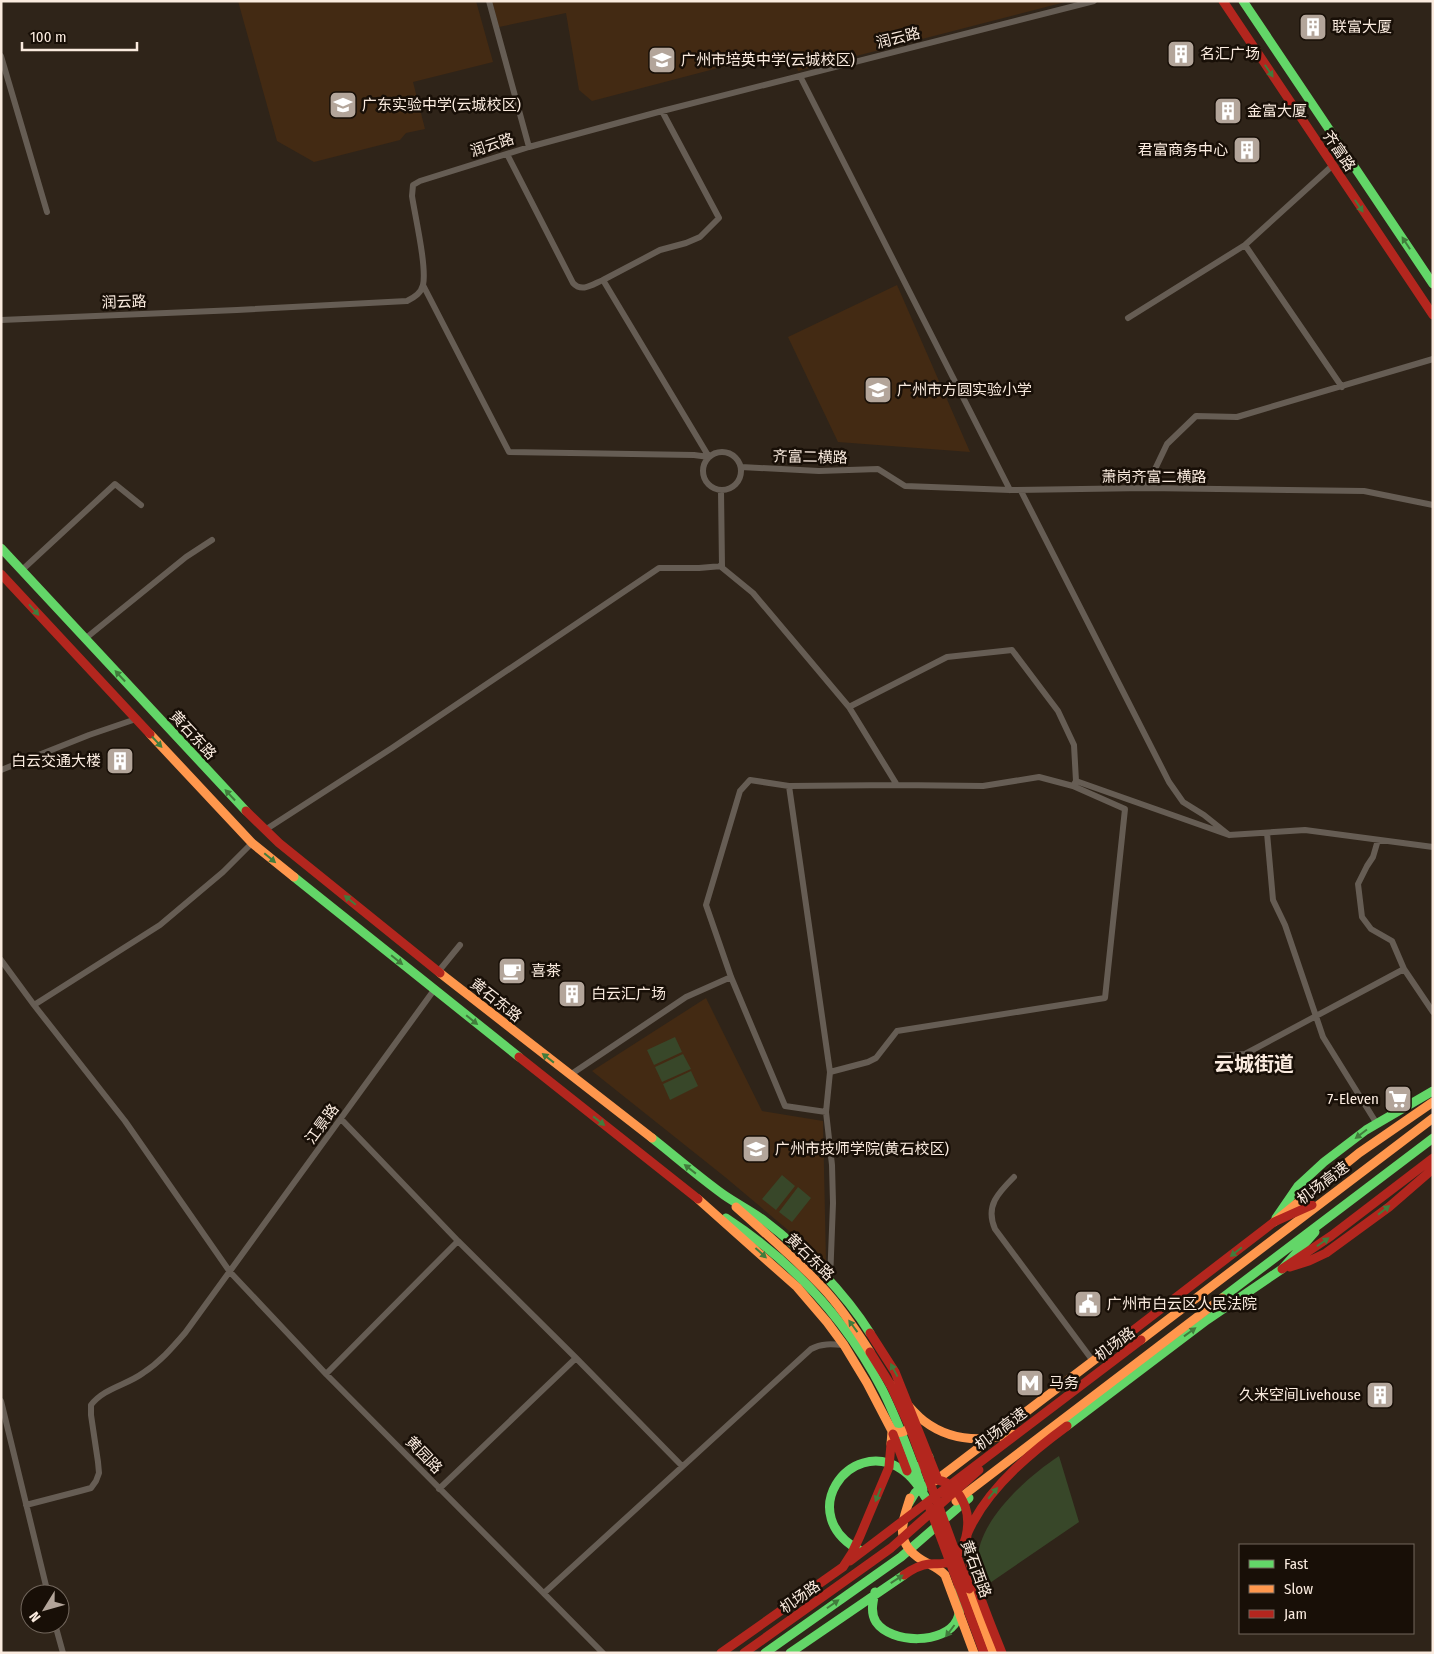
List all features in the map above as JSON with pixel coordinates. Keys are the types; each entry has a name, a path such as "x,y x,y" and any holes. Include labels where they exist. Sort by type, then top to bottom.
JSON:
{"main road":[{"name":"齐富路","path":"1223,1 1433,315"},
{"name":"齐富路","path":"1243,1 1433,284"},
{"name":"黄石东路","path":"1,548 232,797 265,830 438,972 724,1195 804,1269 831,1305 883,1390 930,1496"},
{"name":"黄石东路","path":"1,574 252,843 434,990 712,1209 750,1234 778,1256 831,1305 864,1341 890,1384 907,1421 930,1496"},
{"path":"1248,1259 1288,1198 1301,1182 1321,1164 1377,1124 1418,1102 1433,1091"},
{"path":"909,1503 919,1489 938,1480 1274,1222 1359,1153 1433,1102"},
{"name":"机场路","path":"744,1653 891,1548 1026,1430 1248,1259 1312,1205 1433,1114"},
{"name":"机场高速","path":"729,1653 1433,1118"},
{"name":"机场高速","path":"756,1653 1433,1138"},
{"name":"机场路","path":"765,1653 901,1557 1039,1436 1161,1341 1261,1266 1322,1225 1433,1143"},
{"path":"790,1653 909,1572 928,1564 941,1564 955,1557 962,1548 978,1513 999,1486 1023,1461 1053,1435 1207,1320 1330,1236 1433,1158"},
{"path":"1282,1269 1309,1262 1326,1253 1389,1207 1433,1169"},
{"path":"724,1195 765,1221 783,1236 830,1281 858,1314 888,1359 903,1389 938,1480"},
{"path":"1274,1222 1312,1205"},
{"path":"712,1209 797,1287 828,1322 867,1383 892,1431 912,1485 909,1503 902,1523 908,1548 913,1554 942,1571 974,1653"},
{"path":"1282,1269 1322,1225"},
{"path":"890,1384 919,1416 932,1426 949,1434 986,1440 1026,1430"},
{"path":"1030,1409 1034,1422 1041,1431 1053,1435"},
{"path":"892,1431 899,1434 904,1432 911,1426 914,1417"},
{"path":"869,1599 868,1578 860,1569 846,1565 889,1467 892,1431"},
{"path":"905,1465 921,1468 930,1457"},
{"path":"891,1548 877,1552 859,1551 841,1537 835,1528 829,1510 832,1490 836,1482 854,1467 864,1462 876,1461 889,1463 900,1468 930,1496"},
{"path":"938,1480 948,1482 962,1500 969,1522 967,1534 968,1555 1002,1653"},
{"name":"黄石西路","path":"930,1496 959,1585 984,1653"},
{"name":"黄石西路","path":"930,1496 993,1653"},
{"name":"机场路","path":"721,1653 902,1523"},
{"path":"901,1557 878,1586 873,1603 874,1616 879,1628 889,1639 903,1646"},
{"path":"929,1648 944,1639 954,1628 958,1614 959,1585"},
{"path":"958,1609 967,1603 983,1601"}],"street":[{"path":"489,1 529,146"},
{"name":"润云路","path":"1,320 237,310 407,300 417,296 423,285 424,269 412,196 413,185 529,146 1094,1"},
{"path":"1,56 47,212"},
{"path":"800,76 1010,490"},
{"path":"507,154 573,283 583,289 660,250 700,237 718,218 662,111"},
{"path":"1128,318 1245,245 1332,166"},
{"path":"1245,245 1342,387"},
{"path":"603,280 709,457"},
{"path":"423,285 509,452 694,454 709,457"},
{"path":"1146,488 1167,444 1196,416 1237,417 1433,359"},
{"path":"725,452 735,457 741,467 741,476 736,485 728,490 721,491 712,488 705,480 704,464 714,454 725,452"},
{"name":"齐富二横路","path":"741,467 819,471 878,469"},
{"name":"萧岗齐富二横路","path":"878,469 905,486 1021,491 1146,488 1364,491 1433,505"},
{"path":"22,570 115,484 141,505"},
{"path":"720,566 722,566 721,491"},
{"path":"1021,491 1170,782 1183,802 1204,815 1229,835"},
{"path":"86,638 186,557 212,540"},
{"path":"265,830 392,748 660,568 720,566 753,593 849,707 897,785"},
{"path":"849,707 948,657 1012,650 1058,711 1074,745 1074,783"},
{"path":"1,770 89,735 136,719"},
{"path":"826,1112 786,1106 732,977 706,906 740,791 750,780 790,786 983,786 1039,778 1074,783 1229,835 1305,830 1433,847"},
{"path":"830,1072 876,1058 897,1031 1105,998 1125,808 1074,783"},
{"path":"790,786 830,1072 826,1112 832,1165 833,1203 830,1281"},
{"path":"1267,833 1274,900 1285,925 1323,1037 1377,1124"},
{"path":"1378,840 1373,857 1358,884 1362,917 1371,930 1392,942 1404,969 1433,1012"},
{"path":"34,1005 160,925 223,872 252,843"},
{"path":"438,972 460,945"},
{"name":"黄园路","path":"1,960 124,1120 230,1272 326,1374 603,1653"},
{"path":"1218,1056 1245,1054 1404,969"},
{"path":"570,1075 686,997 732,977"},
{"name":"江景路","path":"26,1505 91,1488 96,1482 99,1473 91,1405 101,1395 142,1374 166,1356 230,1272 434,990"},
{"path":"342,1118 458,1241 682,1466"},
{"path":"1014,1177 999,1192 992,1206 992,1222 995,1229 1092,1361"},
{"path":"326,1374 458,1241"},
{"path":"544,1592 811,1349 819,1345 844,1345"},
{"path":"439,1488 576,1358"},
{"path":"1,1401 46,1584"},
{"path":"58,1634 63,1653"}],"shaded area":[{"name":"广东实验中学(云城校区)","path":"238,1 476,1 493,62 413,82 425,129 406,133 400,140 314,162 277,141"},
{"name":"广州市培英中学(云城校区)","path":"492,1 1069,1 798,71 791,49 592,101 579,90 566,13 499,27"},
{"name":"广州市方圆实验小学","path":"897,285 970,452 838,442 788,337"},
{"name":"广州市技师学院(黄石校区)","path":"706,998 762,1111 823,1121 826,1262 725,1177 592,1071"}],"green space":[{"path":"675,1037 682,1052 654,1065 647,1050"},
{"path":"683,1054 691,1069 662,1082 655,1067"},
{"path":"691,1071 698,1086 670,1100 663,1084"},
{"path":"782,1175 795,1186 776,1210 762,1199"},
{"path":"798,1187 811,1198 792,1222 779,1212"},
{"path":"1059,1456 1079,1522 984,1587 978,1568 978,1552 984,1535 993,1519 1018,1489"}],"traffic: fast":[{"path":"1243,1 1433,284"},
{"path":"1,548 246,811"},
{"path":"294,877 519,1057"},
{"path":"1276,1218 1298,1186 1324,1162 1366,1130 1433,1091"},
{"path":"652,1138 715,1188 761,1218 780,1233 809,1259 836,1288 870,1333"},
{"path":"1222,1298 1433,1138"},
{"path":"726,1218 774,1253 816,1294 835,1316 883,1391 923,1490"},
{"path":"1067,1426 1207,1320 1282,1269 1315,1232"},
{"path":"905,1465 919,1467 929,1457"},
{"path":"861,1551 841,1536 831,1519 830,1501 836,1484 848,1471 863,1463 882,1462 901,1469 909,1475 926,1498"},
{"path":"909,1503 915,1493 923,1486"},
{"path":"765,1653 901,1557 969,1498"},
{"path":"790,1653 904,1575"},
{"path":"875,1592 873,1611 876,1622 883,1629 893,1634 905,1638 918,1639 941,1634 951,1628 959,1616 959,1585"}],"traffic: slow":[{"path":"150,734 252,843 294,877"},
{"path":"440,973 652,1138"},
{"path":"1274,1222 1359,1153 1433,1102"},
{"path":"1141,1340 1433,1118"},
{"path":"698,1199 797,1287 827,1322 844,1345 867,1383 892,1431 891,1444"},
{"path":"736,1207 791,1256 830,1295 870,1352"},
{"path":"956,1501 1222,1298"},
{"path":"935,1481 1118,1342"},
{"path":"890,1384 919,1417 934,1428 945,1433 978,1439 1013,1434"},
{"path":"892,1431 903,1432 911,1425 914,1417"},
{"path":"910,1498 903,1524 904,1540 907,1547 913,1553 945,1575 974,1653"},
{"path":"969,1589 993,1653"}],"traffic: jam":[{"path":"1223,1 1433,315"},
{"path":"1,574 150,734"},
{"path":"246,811 279,843 440,973"},
{"path":"519,1057 698,1199"},
{"path":"1282,1269 1331,1236 1433,1158"},
{"path":"1290,1267 1326,1253 1389,1207 1433,1169"},
{"path":"1118,1342 1274,1222 1312,1205"},
{"path":"870,1333 895,1372 938,1480 947,1483 958,1492 967,1513 966,1537 960,1552 954,1558 946,1563 922,1565 904,1575"},
{"path":"850,1561 1141,1340"},
{"path":"870,1352 890,1384 910,1428 969,1589"},
{"path":"1002,1653 985,1611 969,1561 967,1535 982,1508 1003,1481 1028,1457 1067,1426"},
{"path":"893,1434 907,1471"},
{"path":"721,1653 843,1567 860,1536 889,1467 891,1444"},
{"path":"744,1653 891,1548 979,1470"},
{"path":"929,1506 984,1653"}],"place":[{"name":"联富大厦","path":"1313,27"},
{"name":"名汇广场","path":"1181,54"},
{"name":"广州市培英中学(云城校区)","path":"662,60"},
{"name":"广东实验中学(云城校区)","path":"343,105"},
{"name":"金富大厦","path":"1228,111"},
{"name":"君富商务中心","path":"1247,150"},
{"name":"广州市方圆实验小学","path":"878,390"},
{"name":"白云交通大楼","path":"120,761"},
{"name":"喜茶","path":"512,971"},
{"name":"白云汇广场","path":"572,994"},
{"name":"7-Eleven","path":"1398,1099"},
{"name":"广州市技师学院(黄石校区)","path":"756,1149"},
{"name":"广州市白云区人民法院","path":"1088,1304"},
{"name":"马务","path":"1030,1383"},
{"name":"久米空间Livehouse","path":"1380,1395"}],"district":[{"name":"云城街道","path":"1254,1064"}]}
